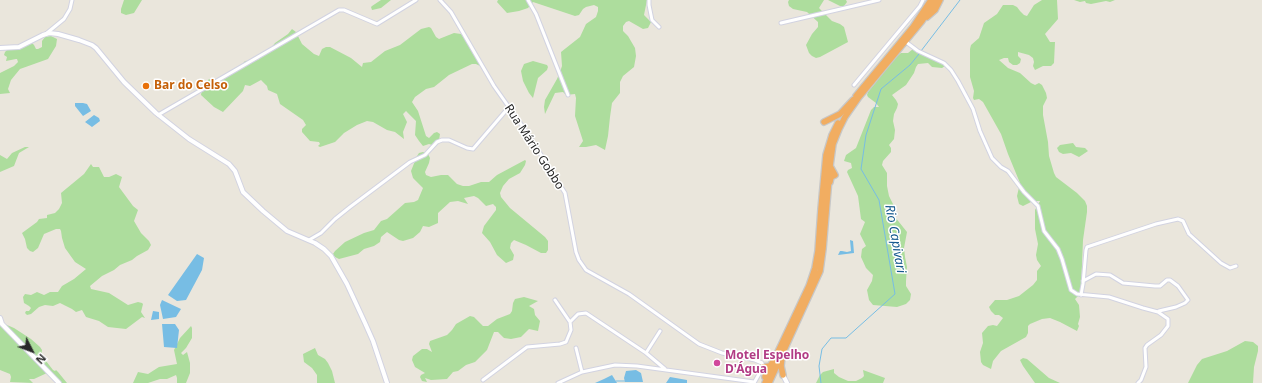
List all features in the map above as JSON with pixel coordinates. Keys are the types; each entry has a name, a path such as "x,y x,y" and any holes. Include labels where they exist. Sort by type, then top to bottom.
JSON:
{"highway":[{"path":"764,383 809,286 815,268 818,251 826,156 834,130 843,113 913,27 930,0"},
{"path":"770,380 820,270 824,249 826,208 829,196 830,178 835,175 830,166 833,144 845,117 859,97 906,42 922,21 935,0"},
{"path":"922,21 933,13 940,0"},
{"path":"834,130 831,126 824,122 840,114 853,100"},
{"path":"783,352 781,366 783,375"},
{"path":"764,383 766,371 763,367 770,366 777,354"},
{"path":"770,380 776,372 783,375"}],"street":[{"path":"0,48 19,47 46,34 64,19 70,9 72,0"},
{"path":"158,115 339,10 344,10 377,24 416,0"},
{"name":"Rua Mário Gobbo","path":"440,0 451,12 488,77 528,134 565,193 576,252 579,260 586,270 629,294 700,344 722,353 759,361 762,363 763,367"},
{"path":"528,0 539,21 568,95"},
{"path":"649,0 652,20 659,27"},
{"path":"781,23 879,0"},
{"path":"854,85 920,6 923,0"},
{"path":"46,34 58,34 92,45 133,91 158,115 189,139 229,164 235,171 246,195 284,229 290,233 309,240 324,249 331,256 347,284 373,341 387,383"},
{"path":"906,42 918,51 944,63 951,70 973,110 992,158 1001,167 1008,171 1024,192 1038,206 1044,231 1058,249 1071,290 1081,295 1109,297 1158,312 1168,319 1168,326 1161,335 1145,348 1146,367 1141,380 1138,383"},
{"path":"309,240 321,233 350,207 410,162 425,155 437,142 445,139 467,148 474,149 509,107"},
{"path":"1081,295 1087,247 1156,224 1178,219 1183,221 1189,234 1221,263 1230,268 1236,266"},
{"path":"1083,281 1096,274 1110,275 1123,283 1155,286 1160,286 1170,280 1178,286 1188,300 1176,308 1158,312"},
{"path":"483,380 527,347 560,344 566,342 571,330 570,322 555,300"},
{"path":"570,322 578,314 586,313 646,353 666,370"},
{"path":"0,318 2,324 59,383"},
{"path":"646,353 660,331"},
{"path":"576,348 582,372"},
{"path":"558,383 582,372 615,365 637,366 754,383 763,367"},
{"path":"783,375 786,383"}],"green space":[{"path":"124,0 142,0 134,13 126,15 121,13"},
{"path":"381,0 391,0 381,8 372,10 371,7"},
{"path":"498,0 647,0 644,15 651,22 648,28 643,29 629,21 623,26 623,31 628,36 635,48 636,56 634,67 623,76 620,82 620,93 612,103 605,150 596,145 579,147 583,141 575,116 575,94 566,95 563,92 555,93 545,114 544,107 545,100 557,79 562,66 561,52 580,37 586,24 596,17 598,7 594,5 586,7 579,15 575,16 533,2 528,8 507,13 497,2"},
{"path":"789,0 824,0 819,8 832,21 844,27 848,42 820,57 816,58 812,56 806,45 818,27 818,22 807,12 793,9 789,6"},
{"path":"828,0 846,0 847,2 844,6 840,6"},
{"path":"1042,0 1057,0 1058,19 1045,34 1050,42 1055,42 1054,63 1051,66 1043,66 1035,70 1033,66 1033,58 1029,55 1018,52 1018,56 1021,59 1020,63 1017,65 1013,65 1009,62 1008,58 999,60 1008,68 1020,73 1031,83 1035,85 1039,83 1042,85 1047,98 1043,106 1043,115 1049,156 1054,173 1056,177 1085,201 1087,206 1083,240 1081,289 1080,294 1075,299 1079,305 1079,326 1077,331 1050,318 1042,319 1030,324 1028,326 1028,333 1026,337 1001,351 993,361 991,369 983,365 981,362 980,352 983,343 982,333 988,326 997,326 1003,318 999,315 995,315 989,307 995,300 1007,300 1019,296 1037,280 1037,271 1041,266 1036,255 1038,244 1035,229 1035,210 1040,201 1033,201 1023,206 1019,204 1017,196 1020,183 1001,134 983,102 979,99 974,100 973,98 974,91 970,77 970,49 971,45 979,38 984,23 997,14 1003,5 1013,5 1027,16 1034,5"},
{"path":"1074,0 1115,0 1091,4 1086,3 1085,1 1080,2"},
{"path":"429,27 439,39 454,33 461,34 481,65 472,64 449,75 434,87 426,89 415,97 412,102 418,111 426,136 429,138 437,132 440,134 439,140 432,145 429,144 423,146 419,141 415,135 416,121 406,111 403,114 407,122 403,132 404,139 395,132 387,130 373,122 367,121 344,133 335,142 320,147 318,146 320,144 319,142 310,141 302,132 302,129 306,125 303,120 280,104 277,94 268,90 267,86 261,80 250,86 245,85 243,91 223,112 214,107 201,95 202,88 209,79 212,81 223,78 229,73 236,72 245,61 258,60 292,29 296,32 302,44 314,54 319,56 322,49 330,47 351,58 362,67 363,63 371,62 385,51 400,45 421,29"},
{"path":"51,36 57,39 56,46 48,59 20,69 11,80 8,89 10,93 0,94 0,73 14,66 18,62 17,59 6,61 7,57 4,55 5,52 8,49 32,43 36,49 38,49 42,47 42,41 45,37"},
{"path":"913,49 928,54 943,63 945,66 942,68 932,67 928,63 918,64 906,85 892,95 898,104 893,121 895,130 894,139 889,145 891,152 883,161 882,165 887,173 887,186 889,196 895,208 895,217 907,232 904,248 907,267 906,286 911,294 910,300 906,304 897,307 873,305 869,300 867,290 872,281 873,275 866,268 861,257 862,249 866,246 860,234 865,222 861,219 858,196 847,172 852,168 851,163 844,161 846,155 856,148 871,110 874,107 879,107 868,97 868,92 877,81 886,65 901,53 908,53"},
{"path":"533,61 547,65 548,67 547,70 538,78 533,98 523,81 521,71 524,64"},
{"path":"1073,143 1076,147 1085,148 1088,151 1079,157 1071,153 1063,154 1059,152 1057,148 1060,145"},
{"path":"25,147 29,147 19,153 14,166 0,172 0,155 7,159 12,153"},
{"path":"423,152 428,154 430,158 425,172 426,175 431,177 448,175 457,184 463,186 469,186 481,182 489,182 497,175 525,160 525,165 520,173 509,179 503,186 500,193 501,197 510,208 545,237 548,241 548,250 546,253 541,253 514,240 511,243 510,248 514,255 513,260 506,263 497,255 490,242 482,233 484,226 496,210 496,207 493,204 486,206 474,196 464,198 468,204 458,201 450,202 438,213 438,223 429,227 423,226 420,232 413,238 403,241 387,232 381,237 380,242 374,246 364,249 358,254 339,259 335,257 333,254 335,251 345,242 374,230 381,221 387,219 405,203 418,200 423,188 413,178 411,171 417,156 419,153"},
{"path":"91,164 93,167 99,167 104,177 109,177 116,174 122,177 119,187 133,206 138,210 134,221 141,233 151,245 148,250 102,276 90,286 91,289 109,293 128,305 138,302 143,304 141,312 145,318 142,317 126,329 108,327 99,321 86,317 82,310 76,312 60,303 53,306 45,305 39,307 31,314 27,315 25,313 31,308 24,303 23,297 25,294 31,295 37,292 44,295 50,292 58,292 62,286 74,279 86,269 75,262 65,248 60,229 44,234 38,248 33,252 27,248 22,233 39,219 47,218 47,215 55,213 59,209 62,203 61,193 84,174"},
{"path":"524,297 538,301 529,306 534,309 535,315 540,321 538,331 529,329 521,337 511,339 504,338 498,332 494,332 487,350 475,362 453,372 447,379 431,380 425,378 427,382 422,381 420,377 425,373 415,367 412,360 413,356 422,349 427,349 432,352 429,344 430,341 447,335 456,324 470,316 474,317 483,326 488,326 497,319 510,314 515,299"},
{"path":"0,322 14,328 40,347 42,350 41,358 46,361 53,370 56,370 67,383 59,383 47,373 34,379 29,379 33,383 10,382 10,374 0,370"},
{"path":"191,326 192,338 181,353 183,355 187,352 190,363 190,373 186,383 177,383 176,375 167,379 160,379 148,383 133,383 138,372 148,374 159,367 177,364 174,350 180,338"},
{"path":"1245,341 1253,342 1258,346 1253,383 1188,383 1197,365 1202,359 1227,351"},
{"path":"315,348 318,355 325,359 328,363 335,383 317,383 317,375 312,368 304,362 303,354"},
{"path":"1023,358 1027,359 1049,378 1060,383 1035,383 1020,360"},
{"path":"834,369 834,373 848,381 856,381 862,378 864,376 863,370 885,378 883,383 816,383 823,372"}],"water":[{"path":"75,103 87,104 91,111 83,116 75,106"},
{"path":"94,115 99,118 100,121 92,127 85,122"},
{"path":"850,240 853,241 854,253 838,255 840,251 851,251"},
{"path":"197,254 204,258 202,270 186,300 177,301 168,295"},
{"path":"162,300 181,309 176,317 163,319 160,305"},
{"path":"153,311 159,312 159,319 151,320"},
{"path":"162,324 175,324 179,330 177,348 164,347"},
{"path":"636,370 641,373 643,382 625,382 624,378 626,371"},
{"path":"612,375 617,383 595,383 604,379"},
{"path":"670,377 687,380 687,383 666,383"}],"waterway":[{"name":"Rio Capivari","path":"921,51 960,0"},
{"name":"Rio Capivari","path":"821,383 819,366 822,349 831,338 846,338 895,294 879,200 861,169 866,135 881,89 910,65 919,54"},
{"path":"616,381 625,381"}],"place":[{"name":"Bar do Celso","path":"146,86"},
{"name":"Motel Espelho D'Água","path":"717,363"}]}
